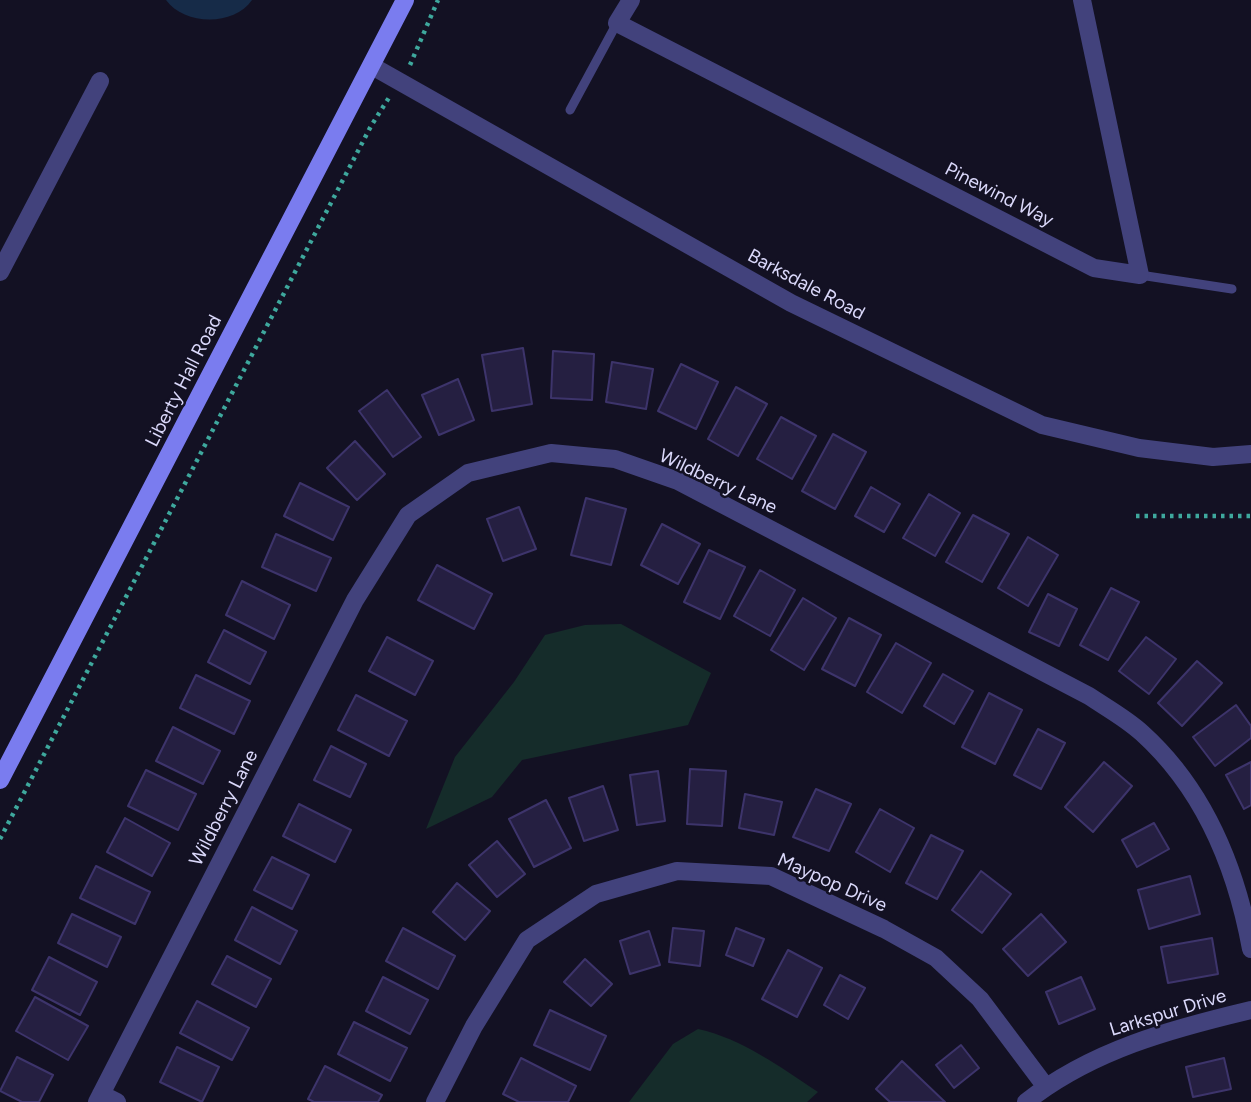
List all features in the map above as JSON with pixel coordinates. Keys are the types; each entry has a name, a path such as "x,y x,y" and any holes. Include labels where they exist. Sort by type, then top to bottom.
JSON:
{"main road":[{"name":"Liberty Hall Road","path":"0,780 405,0"}],"street":[{"path":"617,23 631,0"},
{"path":"1082,0 1140,275"},
{"name":"Pinewind Way","path":"617,23 1094,268 1140,275"},
{"name":"Barksdale Road","path":"372,66 791,303 1041,425 1139,448 1213,457 1251,454"},
{"path":"0,272 100,81"},
{"name":"Wildberry Lane","path":"105,1099 355,600 408,515 468,472 551,453 615,459 678,481 1089,696 1141,732 1178,771 1210,820 1233,869 1251,950"},
{"name":"Maypop Drive","path":"435,1102 474,1026 527,940 596,894 677,871 771,876 884,929 936,958 980,999 1046,1087"},
{"name":"Larkspur Drive","path":"1026,1102 1046,1087 1108,1052 1176,1028 1251,1010"}],"lane":[{"path":"570,110 617,23"},
{"path":"1140,275 1232,289"}],"path":[{"path":"0,839 365,137 400,82 438,0"},
{"path":"1136,516 1251,516"}],"green space":[{"path":"621,624 711,673 688,725 522,760 492,797 426,829 455,757 514,682 545,635 585,625"},
{"path":"698,1029 746,1047 818,1092 807,1102 629,1102 673,1044"}],"water":[{"path":"166,0 252,0 244,9 233,15 209,20 184,14"}],"building":[{"path":"523,348 532,404 492,411 482,355"},
{"path":"553,351 594,354 592,400 551,398"},
{"path":"612,362 653,369 646,409 606,402"},
{"path":"681,364 718,382 696,429 658,411"},
{"path":"458,379 474,420 439,435 422,395"},
{"path":"736,387 767,404 738,456 708,439"},
{"path":"387,390 421,437 393,457 359,411"},
{"path":"781,417 816,436 792,479 757,459"},
{"path":"833,434 866,452 835,509 802,491"},
{"path":"355,441 385,474 357,500 327,468"},
{"path":"300,483 349,507 333,540 284,516"},
{"path":"871,487 900,504 884,532 855,516"},
{"path":"929,494 960,513 935,556 903,538"},
{"path":"586,498 626,509 611,565 571,555"},
{"path":"519,507 536,549 503,561 487,519"},
{"path":"973,515 1009,534 982,582 946,562"},
{"path":"662,524 700,544 678,584 641,565"},
{"path":"276,534 331,558 316,591 262,567"},
{"path":"1028,537 1058,555 1028,606 998,588"},
{"path":"709,550 745,567 720,619 684,602"},
{"path":"437,565 492,594 474,629 418,600"},
{"path":"760,570 795,590 770,636 734,616"},
{"path":"242,581 290,605 274,639 226,615"},
{"path":"1111,588 1139,602 1108,660 1080,645"},
{"path":"1048,594 1077,609 1059,646 1029,632"},
{"path":"803,598 836,618 804,670 771,650"},
{"path":"849,618 881,635 855,686 822,669"},
{"path":"224,630 266,652 250,684 208,662"},
{"path":"387,637 433,661 415,695 369,671"},
{"path":"1146,637 1176,659 1149,694 1119,671"},
{"path":"896,643 931,663 902,713 867,692"},
{"path":"1197,661 1222,683 1182,726 1158,703"},
{"path":"943,674 973,691 954,724 924,706"},
{"path":"196,675 250,701 234,734 180,708"},
{"path":"989,693 1022,710 995,764 962,747"},
{"path":"356,695 407,721 389,756 338,730"},
{"path":"1236,705 1251,726 1251,738 1215,766 1193,737"},
{"path":"173,727 220,751 203,784 156,761"},
{"path":"1038,729 1065,743 1041,789 1014,775"},
{"path":"331,746 366,764 350,797 314,780"},
{"path":"1104,762 1132,786 1093,832 1065,807"},
{"path":"1251,762 1251,805 1244,809 1226,775"},
{"path":"690,769 726,771 722,826 687,824"},
{"path":"146,770 196,794 178,830 128,806"},
{"path":"658,771 665,821 637,825 630,775"},
{"path":"603,786 618,830 584,841 569,798"},
{"path":"816,789 851,804 829,851 793,837"},
{"path":"745,794 782,802 774,835 739,828"},
{"path":"546,800 571,848 534,867 509,819"},
{"path":"299,804 351,830 335,862 283,836"},
{"path":"880,809 914,828 890,872 856,852"},
{"path":"125,818 170,843 152,876 107,852"},
{"path":"1154,823 1169,849 1137,867 1122,840"},
{"path":"931,835 963,851 937,899 906,883"},
{"path":"497,841 525,874 497,897 469,865"},
{"path":"272,857 309,875 292,909 254,890"},
{"path":"96,866 150,892 135,924 80,898"},
{"path":"981,871 1011,894 982,933 952,910"},
{"path":"1190,876 1200,914 1149,929 1138,890"},
{"path":"457,883 490,911 465,940 433,912"},
{"path":"252,907 297,931 280,964 235,940"},
{"path":"72,914 121,937 107,967 58,943"},
{"path":"1041,914 1066,942 1028,976 1003,949"},
{"path":"403,928 455,956 438,989 386,961"},
{"path":"673,928 704,931 700,966 669,962"},
{"path":"736,928 764,939 753,966 726,955"},
{"path":"649,931 660,965 630,974 620,941"},
{"path":"1212,938 1218,974 1168,983 1161,947"},
{"path":"788,950 822,968 797,1017 762,999"},
{"path":"227,956 271,979 256,1007 212,984"},
{"path":"49,957 97,982 80,1015 32,990"},
{"path":"585,959 612,984 591,1006 564,982"},
{"path":"840,975 865,988 848,1019 824,1005"},
{"path":"383,977 428,1000 410,1034 366,1011"},
{"path":"1081,977 1095,1009 1059,1024 1046,992"},
{"path":"35,997 88,1026 68,1060 16,1031"},
{"path":"197,1001 249,1028 232,1060 180,1033"},
{"path":"550,1010 606,1036 590,1070 534,1045"},
{"path":"354,1022 407,1048 390,1081 338,1054"},
{"path":"961,1045 979,1068 954,1088 936,1065"},
{"path":"177,1047 219,1067 202,1102 160,1082"},
{"path":"17,1057 53,1075 39,1102 22,1102 0,1091"},
{"path":"521,1058 576,1086 568,1102 519,1102 503,1094"},
{"path":"1224,1058 1231,1089 1193,1097 1186,1067"},
{"path":"902,1061 945,1102 890,1102 876,1089"},
{"path":"325,1066 382,1095 378,1102 314,1102 308,1099"}]}
